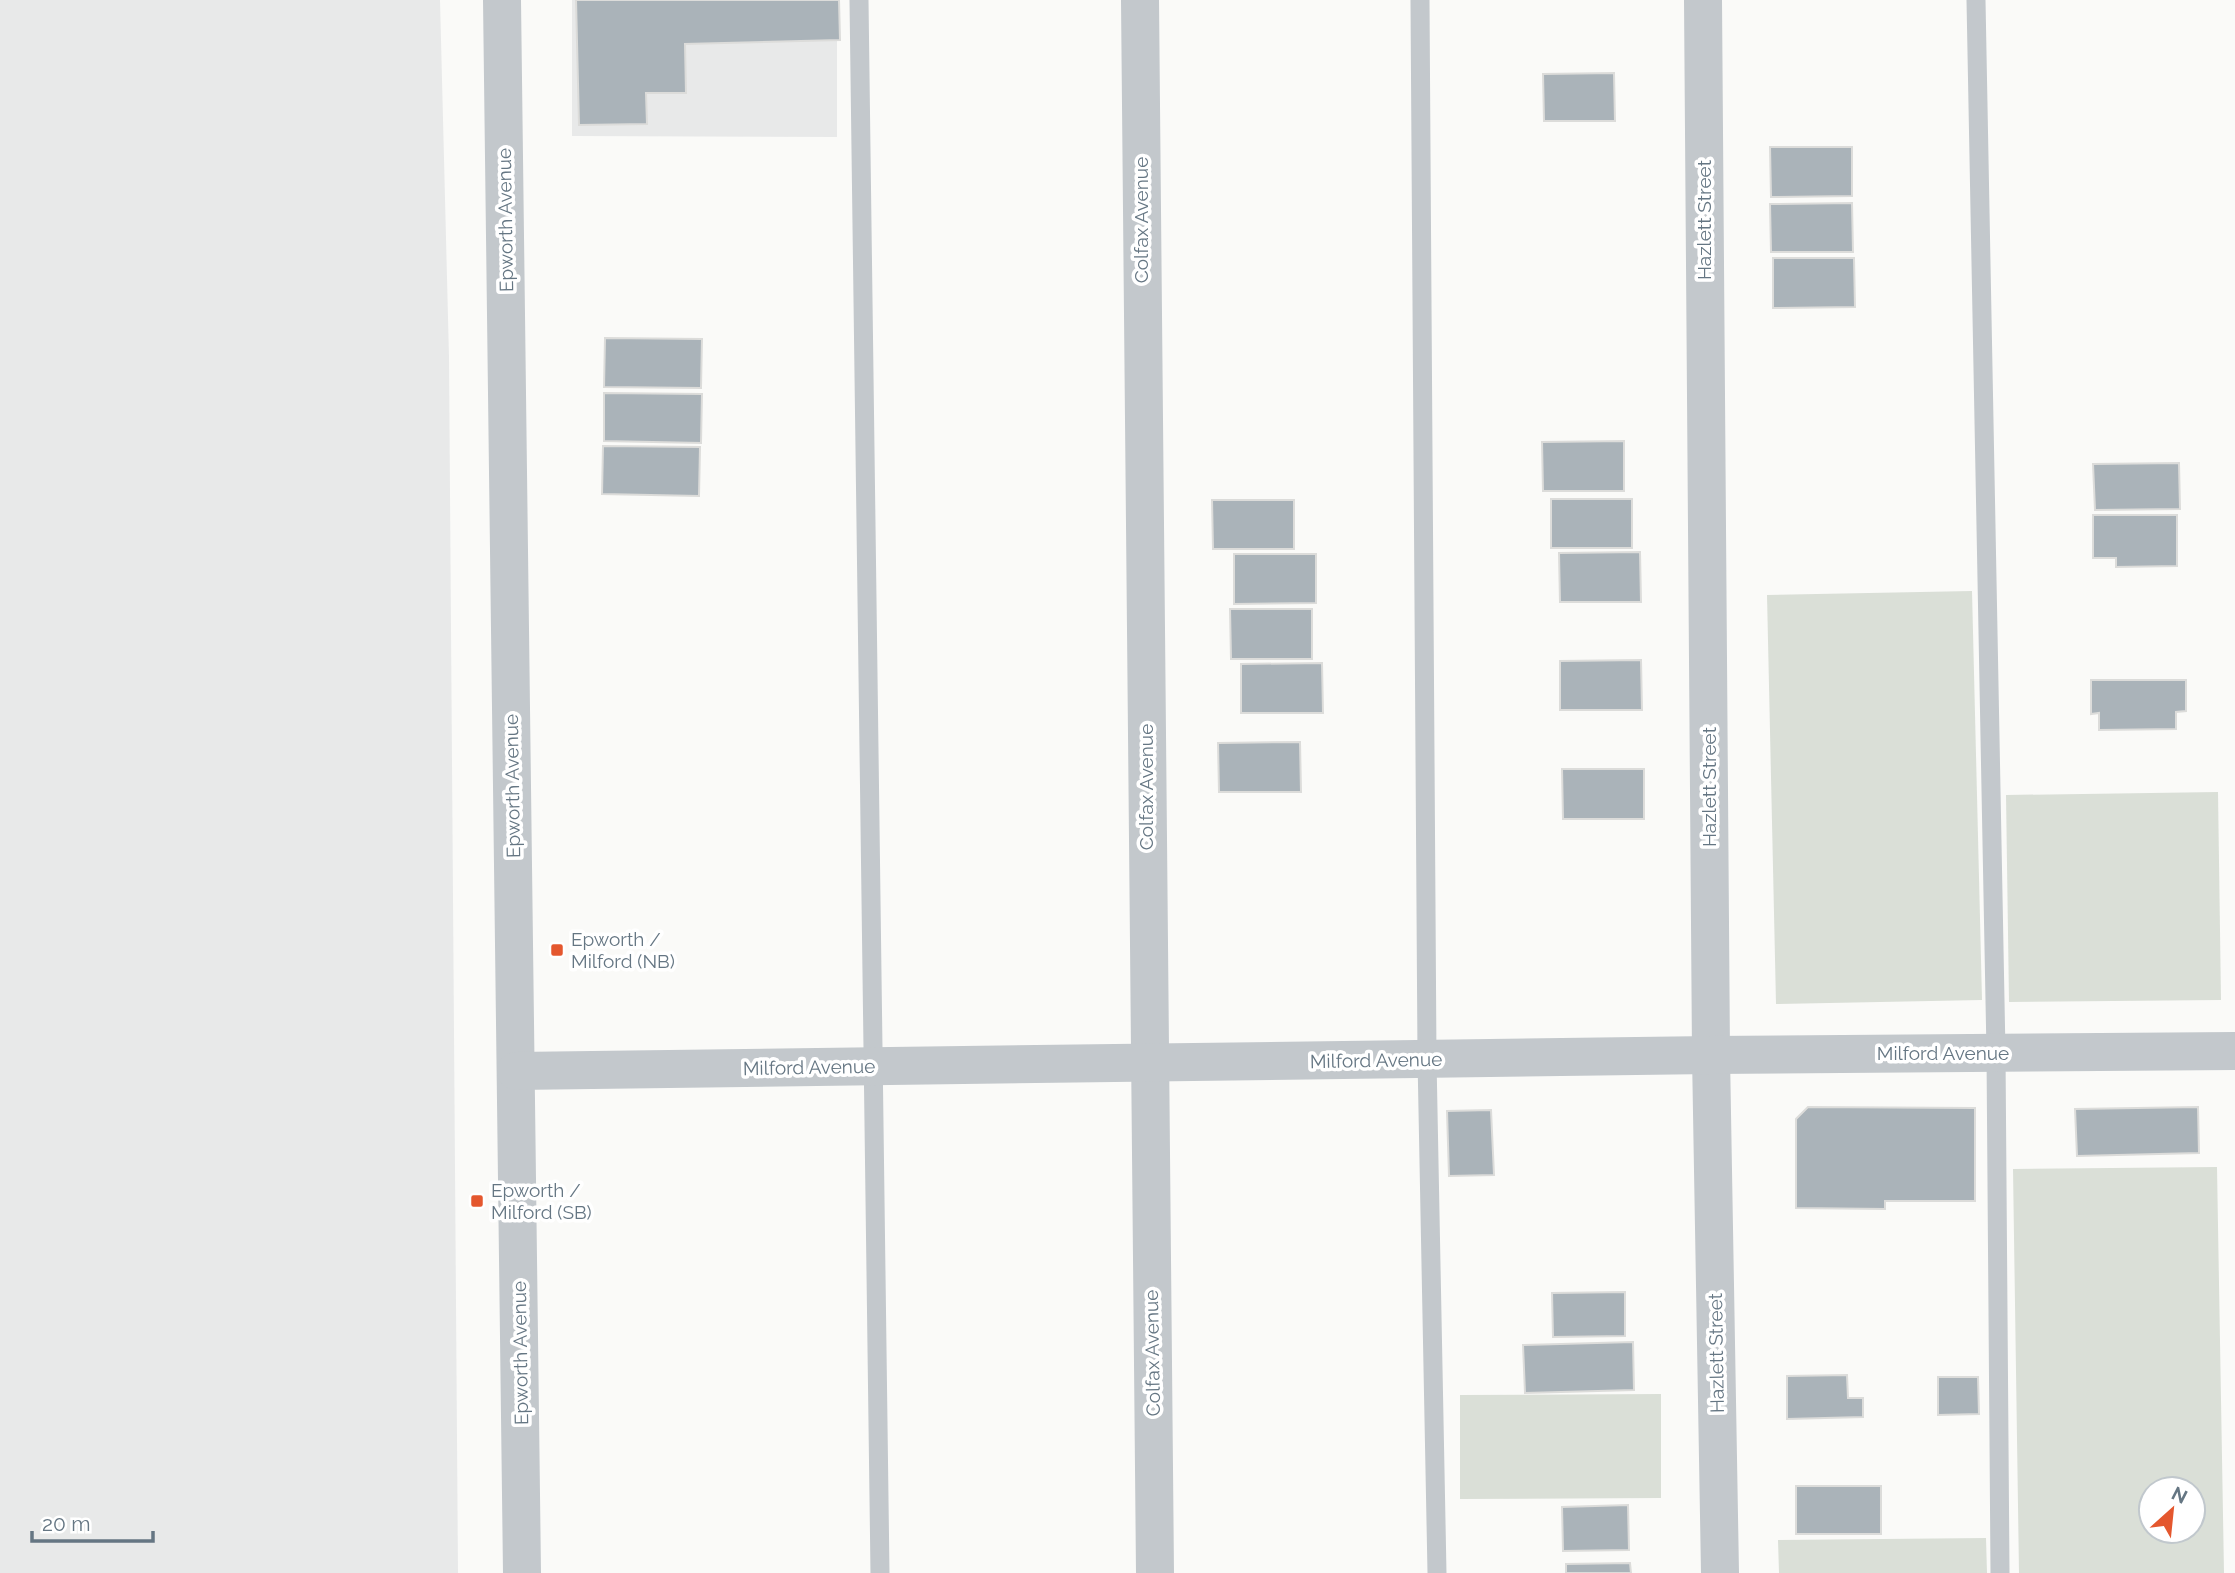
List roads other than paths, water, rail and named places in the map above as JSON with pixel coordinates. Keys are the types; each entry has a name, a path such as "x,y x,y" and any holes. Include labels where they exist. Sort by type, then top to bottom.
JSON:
{"street":[{"name":"Epworth Avenue","path":"502,0 522,1573"},
{"name":"Colfax Avenue","path":"1140,0 1155,1573"},
{"name":"Hazlett Street","path":"1703,0 1711,1055 1720,1573"},
{"name":"Milford Avenue","path":"516,1071 2235,1051"}],"lane":[{"path":"859,0 880,1573"},
{"path":"1420,0 1427,1059 1437,1573"},
{"path":"1976,0 1996,1053 2000,1573"}],"place":[{"name":"Epworth / Milford (NB)","path":"557,950"},
{"name":"Epworth / Milford (SB)","path":"477,1201"}]}
